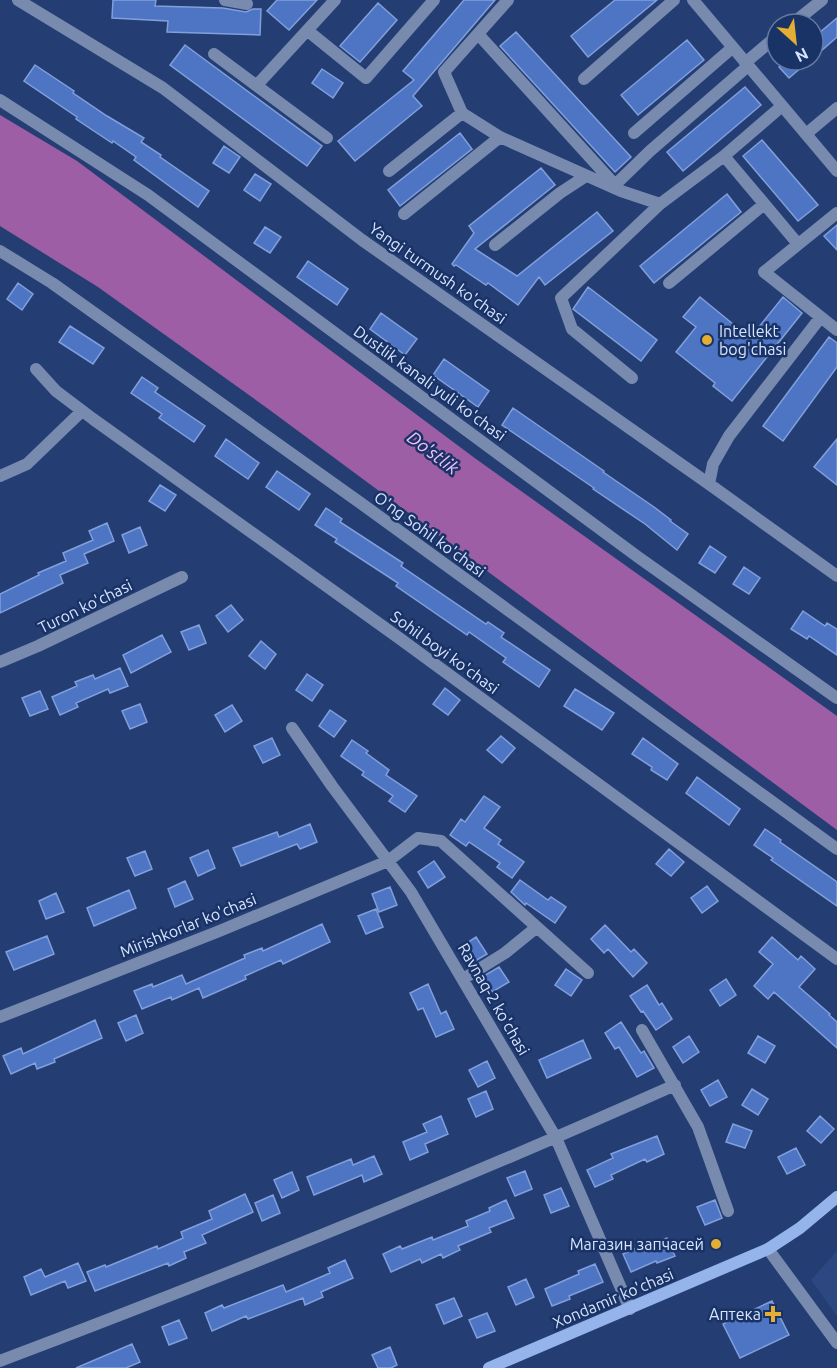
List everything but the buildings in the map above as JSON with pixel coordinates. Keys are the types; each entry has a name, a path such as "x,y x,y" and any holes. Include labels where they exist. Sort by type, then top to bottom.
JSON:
{"main road":[{"name":"Xondamir ko'chasi","path":"489,1368 768,1249 800,1228 837,1197"}],"street":[{"name":"Yangi turmush ko'chasi","path":"18,0 163,88 362,240 709,483 837,576"},
{"path":"225,0 247,4"},
{"path":"257,85 335,0"},
{"path":"308,31 366,78 434,0"},
{"path":"508,0 444,72 462,114 501,137 586,176 660,204"},
{"path":"584,79 674,0"},
{"path":"693,0 837,171"},
{"path":"807,12 822,0"},
{"path":"478,34 618,188"},
{"path":"618,188 650,151 765,47"},
{"path":"634,133 732,48"},
{"path":"214,54 327,138"},
{"name":"Dustlik kanali yuli ko'chasi","path":"0,100 148,195 638,557 837,698"},
{"path":"632,378 572,329 561,298 660,204 724,156 782,106"},
{"path":"806,134 837,108"},
{"path":"389,171 462,114"},
{"path":"404,214 501,137"},
{"path":"724,156 798,244"},
{"path":"495,245 560,193 586,176"},
{"path":"669,283 763,205"},
{"path":"837,213 764,272 837,330"},
{"name":"O'ng Sohil ko'chasi","path":"0,251 52,282 837,849"},
{"path":"709,483 713,464 729,436 820,318"},
{"name":"Sohil boyi ko'chasi","path":"36,369 56,391 82,411 409,645 837,959"},
{"path":"0,476 27,464 82,411"},
{"name":"Turon ko'chasi","path":"0,662 182,577"},
{"name":"Ravnaq-2 ko'chasi","path":"292,728 411,892 556,1138 630,1309"},
{"name":"Mirishkorlar ko'chasi","path":"0,1017 217,932 388,861 418,838 441,841 588,973"},
{"path":"462,979 505,953 537,927"},
{"path":"642,1030 698,1127 728,1210"},
{"path":"0,1361 127,1313 556,1138 675,1085"},
{"path":"768,1249 837,1342"}],"shaded area":[{"path":"837,1251 837,1316 811,1280"}],"water":[{"name":"Do'stlik","path":"0,115 77,161 476,459 837,716 837,830 267,408 98,287 0,226"}],"place":[{"name":"Intellekt bog'chasi","path":"707,340"},
{"name":"Магазин запчасей","path":"716,1244"},
{"name":"Аптека","path":"773,1314"}]}
